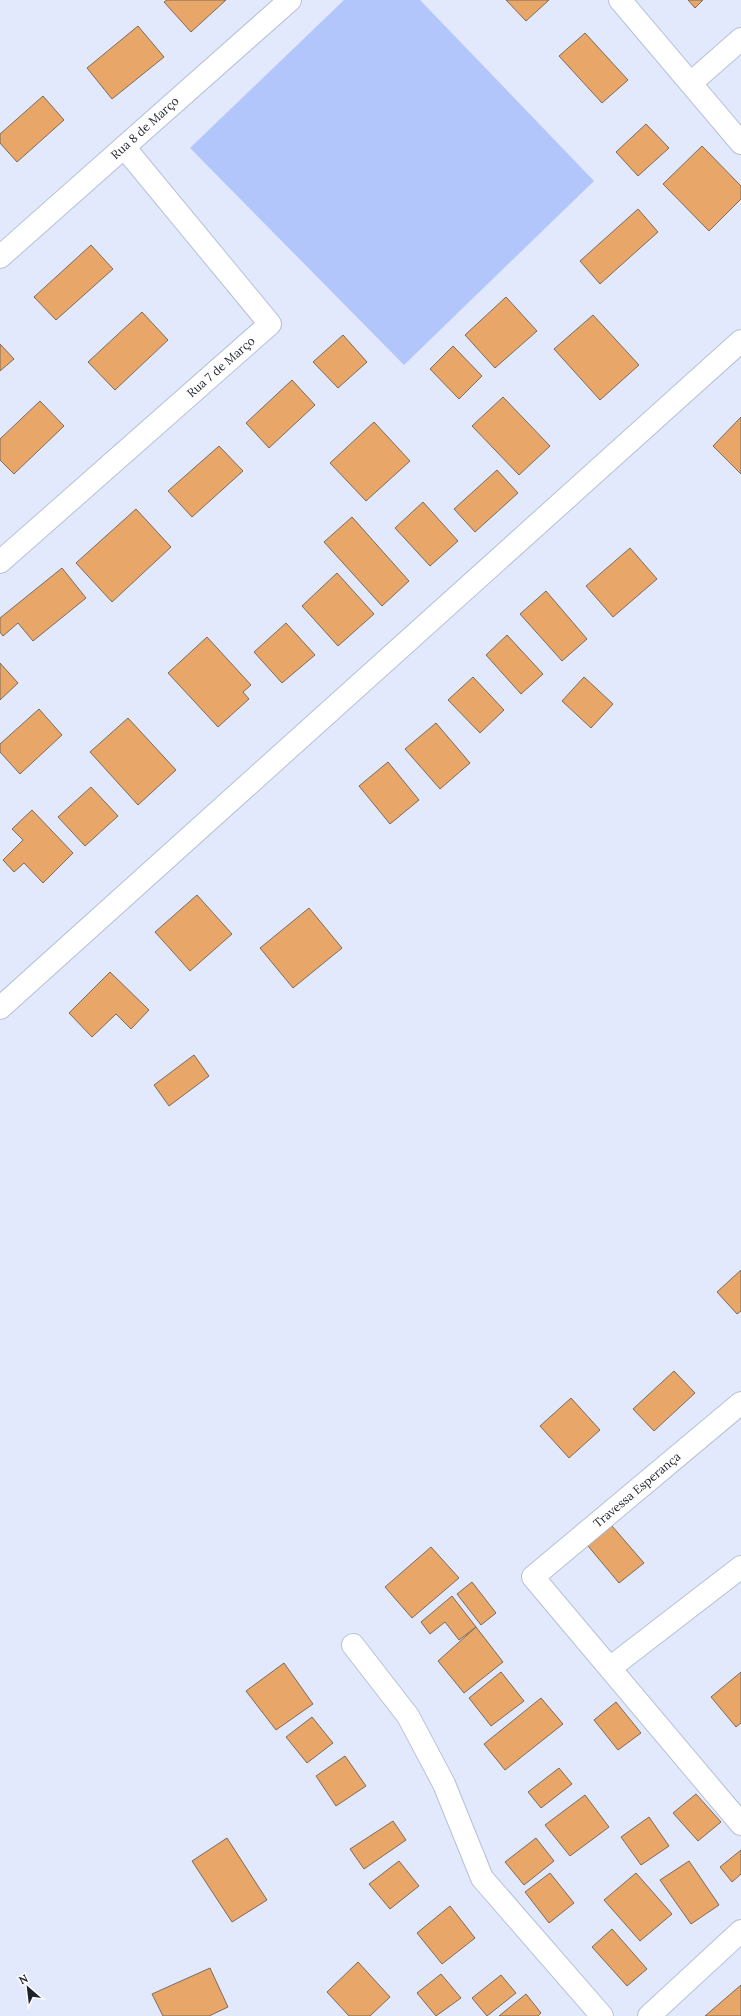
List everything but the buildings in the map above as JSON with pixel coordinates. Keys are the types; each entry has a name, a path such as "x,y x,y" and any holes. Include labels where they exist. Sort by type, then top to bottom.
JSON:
{"street":[{"name":"Rua 8 de Março","path":"0,257 290,0"},
{"path":"620,0 741,143"},
{"path":"691,83 741,40"},
{"name":"Rua 7 de Março","path":"0,562 270,324 124,148"},
{"path":"0,1008 741,342"},
{"name":"Travessa Esperança","path":"610,1668 533,1577 741,1403"},
{"path":"741,1567 610,1668 741,1824"},
{"path":"352,1645 408,1716 444,1784 482,1878 602,2016"},
{"path":"649,2016 741,1931"}],"shaded area":[{"path":"344,0 420,0 594,181 404,365 190,148"}]}
